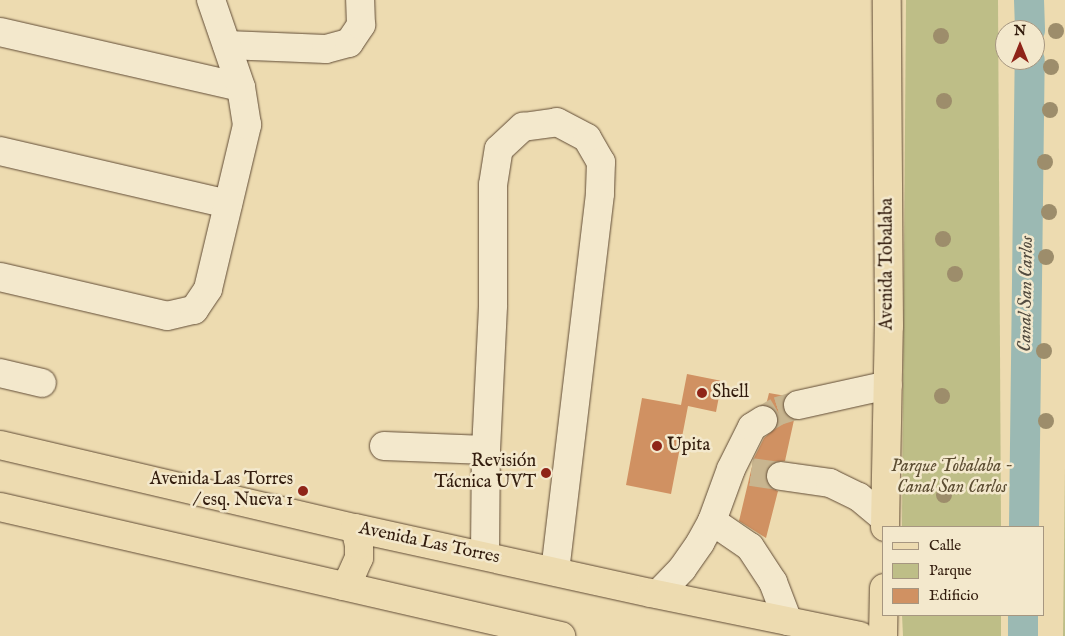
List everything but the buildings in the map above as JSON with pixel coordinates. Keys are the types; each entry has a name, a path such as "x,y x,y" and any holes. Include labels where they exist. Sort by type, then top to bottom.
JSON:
{"main road":[{"name":"Avenida Tobalaba","path":"885,523 888,385 887,0"},
{"name":"Avenida Las Torres","path":"0,445 356,528 860,636"},
{"path":"0,508 561,636"},
{"path":"342,586 350,578 359,558 356,528"},
{"path":"883,616 883,636"}],"lane":[{"path":"0,278 167,316 194,310 208,289 247,125 241,87 211,0"},
{"path":"227,45 326,49 349,42 361,25 360,0"},
{"path":"0,32 241,87"},
{"path":"485,556 486,450 493,305 493,185 499,149 523,127 557,122 587,138 601,162 600,194 555,571"},
{"path":"0,151 228,204"},
{"path":"0,373 42,383"},
{"path":"798,405 888,385"},
{"path":"658,594 682,570 712,521 741,471 752,427 763,420"},
{"path":"384,446 486,450"},
{"path":"781,476 830,483 859,497 885,523"},
{"path":"712,521 750,546 773,582 788,621"}],"green space":[{"name":"Parque Tobalaba - Canal San Carlos","path":"906,0 998,0 998,20 995,20 995,70 998,70 1001,526 902,526"},
{"path":"1065,467 1065,636 1063,636"},
{"path":"902,616 1001,616 1001,636 903,636"}],"waterway":[{"name":"Canal San Carlos","path":"1029,0 1030,20"},
{"name":"Canal San Carlos","path":"1024,526 1030,70"},
{"name":"Canal San Carlos","path":"1023,616 1023,636"}],"tunnel":[{"path":"763,420 778,411 798,405"},
{"path":"751,472 781,476"}],"place":[{"name":"Shell","path":"702,393"},
{"name":"Upita","path":"657,446"},
{"name":"Revisión Tácnica UVT","path":"546,473"},
{"name":"Avenida Las Torres / esq. Nueva 1","path":"303,491"}]}
